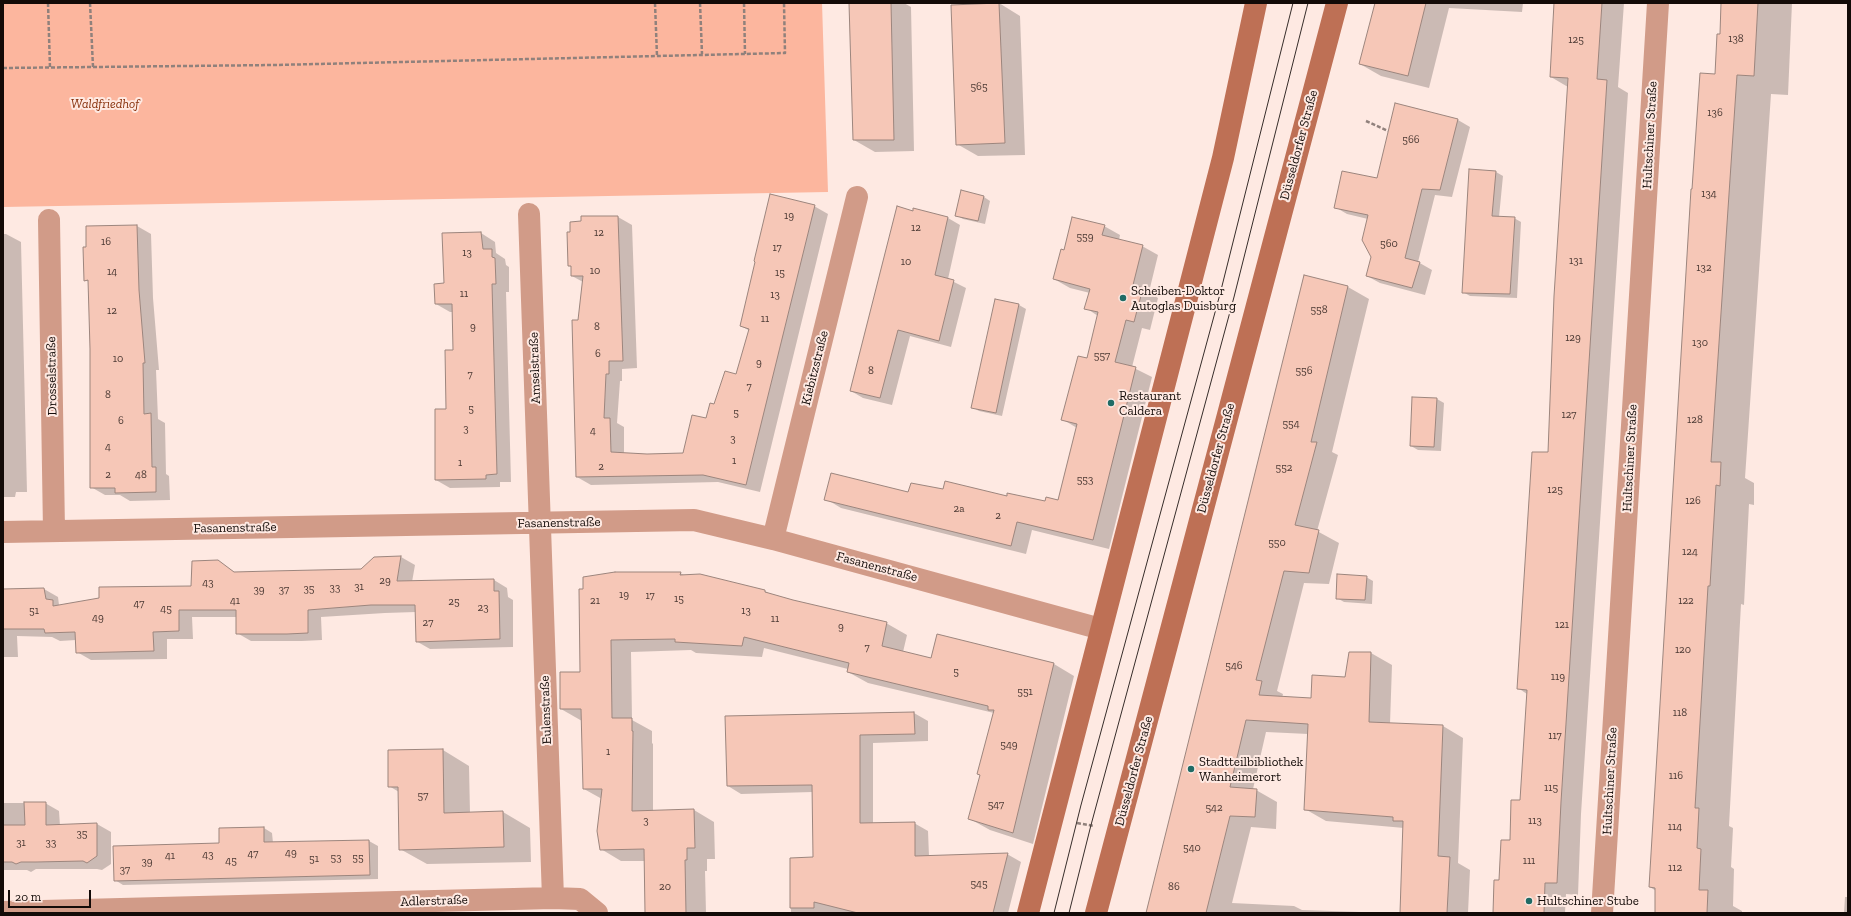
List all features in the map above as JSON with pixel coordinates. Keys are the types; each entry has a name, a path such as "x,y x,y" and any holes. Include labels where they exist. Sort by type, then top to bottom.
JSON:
{"main road":[{"path":"1028,913 1223,158 1256,3"},
{"name":"Düsseldorfer Straße","path":"1096,913 1337,3"}],"street":[{"name":"Hultschiner Straße","path":"1602,913 1658,3"},
{"name":"Kiebitzstraße","path":"773,539 856,197"},
{"name":"Amselstraße","path":"530,214 540,523"},
{"name":"Drosselstraße","path":"49,220 54,531"},
{"name":"Fasanenstraße","path":"3,532 694,520 773,539 1102,629"},
{"name":"Eulenstraße","path":"540,523 553,898"},
{"name":"Adlerstraße","path":"3,912 553,898 580,899 597,913"}],"path":[{"path":"48,3 50,68"},
{"path":"90,3 93,67"},
{"path":"655,3 657,56"},
{"path":"700,3 702,55"},
{"path":"744,3 744,54"},
{"path":"3,68 275,65 785,53 784,3"},
{"path":"1366,121 1388,131"},
{"path":"1049,833 1062,837 1066,821 1104,828 1106,815 1121,819"}],"green space":[{"name":"Waldfriedhof","path":"3,3 822,3 828,192 3,207"}],"building":[{"path":"849,3 891,3 894,140 853,140"},
{"path":"999,3 1005,143 956,145 951,5"},
{"path":"1375,3 1426,3 1408,76 1359,64"},
{"path":"1554,3 1602,3 1597,79 1607,80 1557,883 1545,883 1544,913 1493,913 1494,880 1499,880 1501,840 1510,840 1511,800 1520,800 1527,690 1517,689 1532,452 1548,452 1554,296 1568,78 1550,77"},
{"path":"1721,3 1758,3 1754,76 1737,75 1711,462 1721,462 1720,486 1716,485 1710,586 1708,586 1695,808 1699,808 1697,848 1701,849 1699,890 1708,890 1707,913 1655,913 1655,888 1649,887 1691,189 1700,73 1715,74 1717,34 1720,34"},
{"path":"1395,103 1458,119 1440,190 1422,189 1405,258 1420,262 1412,288 1366,276 1371,257 1362,240 1368,215 1334,208 1342,171 1377,178"},
{"path":"1469,169 1496,171 1492,216 1515,217 1510,294 1462,293"},
{"path":"961,190 984,196 978,221 955,216"},
{"path":"770,194 815,205 746,485 703,475 576,477 572,320 578,320 583,276 571,276 571,266 568,266 567,232 570,232 570,222 581,221 581,216 618,216 623,361 609,361 609,374 606,374 604,418 610,418 611,452 647,454 683,453 692,415 706,418 710,403 714,404 725,371 736,374 749,329 740,326"},
{"path":"897,206 913,211 913,208 948,217 935,275 954,280 939,341 898,330 880,398 850,391"},
{"path":"1072,217 1105,225 1102,235 1143,245 1133,285 1143,288 1134,322 1126,320 1115,362 1136,367 1093,540 1017,522 1011,546 824,500 831,473 908,492 911,483 943,489 945,481 1007,496 1007,493 1045,501 1046,497 1058,500 1077,424 1061,420 1078,356 1087,358 1098,312 1084,309 1090,289 1053,279 1061,249 1064,250"},
{"path":"137,225 139,290 145,363 143,363 144,414 151,413 152,467 156,467 156,492 115,493 115,488 90,488 90,349 88,280 84,281 83,247 86,247 86,226"},
{"path":"481,232 483,249 492,249 492,257 495,258 496,284 492,284 497,474 486,475 486,479 435,480 435,409 446,409 445,350 453,350 452,304 435,304 434,284 444,283 442,233"},
{"path":"1304,275 1348,286 1311,442 1317,442 1295,525 1319,530 1309,573 1284,571 1256,680 1262,681 1259,695 1311,698 1312,675 1345,677 1349,652 1371,652 1369,722 1443,725 1438,856 1450,857 1447,913 1400,913 1403,821 1393,821 1393,817 1304,810 1308,724 1246,720 1230,787 1257,789 1255,817 1230,816 1206,913 1146,913"},
{"path":"995,299 1019,304 996,413 971,408"},
{"path":"1412,397 1437,398 1434,447 1410,446"},
{"path":"401,556 397,581 494,579 494,591 499,591 500,639 416,642 415,605 371,605 308,610 308,633 287,634 236,634 236,610 179,610 179,631 153,632 154,651 76,653 75,632 45,633 44,629 3,629 3,589 44,588 46,599 53,600 53,606 99,598 99,587 191,586 192,561 218,560 234,572 361,569 374,557"},
{"path":"615,572 681,572 680,575 700,574 765,590 765,592 793,600 887,622 882,646 931,658 937,634 1054,663 1013,833 968,819 980,775 977,774 994,710 988,710 988,706 847,672 849,663 744,637 742,646 675,642 675,639 611,640 612,718 632,718 632,811 694,809 695,848 687,848 687,860 685,860 686,913 645,913 644,849 600,850 597,831 602,789 583,789 581,709 560,709 560,672 580,672 579,589 583,589 583,577"},
{"path":"1337,574 1367,576 1365,600 1336,599"},
{"path":"914,712 915,734 860,735 860,823 915,822 915,856 1008,853 993,913 858,913 814,902 814,908 790,908 790,858 813,857 812,785 727,786 725,716"},
{"path":"443,749 444,813 503,811 504,847 399,850 398,787 388,787 388,750"},
{"path":"24,802 46,802 46,825 97,823 97,856 87,863 83,861 21,862 16,864 12,862 3,862 3,825 25,825"},
{"path":"264,827 264,842 369,840 370,875 114,881 113,846 219,843 219,828"}],"tram line":[{"path":"1054,913 1081,805 1220,294 1293,3"},
{"path":"1069,913 1091,825 1234,297 1308,3"}],"place":[{"name":"Scheiben-Doktor Autoglas Duisburg","path":"1123,298"},
{"name":"Restaurant Caldera","path":"1111,403"},
{"name":"Stadtteilbibliothek Wanheimerort","path":"1191,769"},
{"name":"Hultschiner Stube","path":"1529,901"}]}
